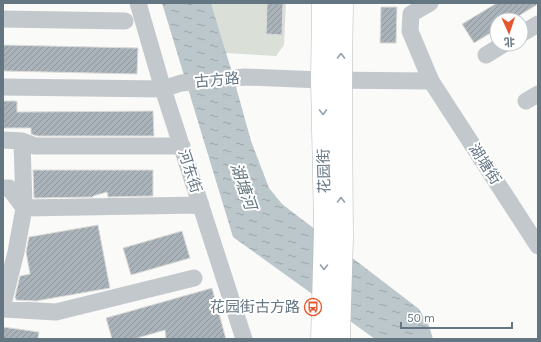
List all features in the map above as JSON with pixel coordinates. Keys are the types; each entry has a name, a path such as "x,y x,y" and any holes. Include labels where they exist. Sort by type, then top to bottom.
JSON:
{"main road":[{"name":"花园街","path":"323,3 331,80 333,233 331,336"},
{"name":"花园街","path":"331,80 342,3"}],"street":[{"name":"河东街","path":"138,3 244,339"},
{"name":"湖塘街","path":"430,3 411,14 410,31 432,81 538,246"},
{"path":"3,19 125,21"},
{"path":"529,29 538,24"},
{"path":"486,55 491,52"},
{"name":"古方路","path":"3,87 164,89 181,83 245,77 432,81"},
{"path":"3,140 22,141 35,146 182,146"},
{"path":"3,304 9,252 24,208 22,141"},
{"path":"3,188 9,188 24,208"},
{"path":"24,208 201,205"},
{"path":"3,309 56,312 194,278"}],"shaded area":[{"path":"211,3 286,3 284,45 276,56 226,53"}],"water":[{"name":"湖塘河","path":"162,3 211,3 251,141 269,188 282,204 419,309 429,326 433,339 375,339 233,237"}],"building":[{"path":"267,3 283,3 282,35 266,34"},
{"path":"497,3 538,3 525,12 489,12 489,34 474,43 462,24"},
{"path":"381,7 397,7 396,43 380,43"},
{"path":"3,45 138,48 137,74 3,71"},
{"path":"3,101 17,101 17,112 153,111 154,136 37,136 31,134 31,128 3,128"},
{"path":"33,170 153,170 153,196 108,197 107,192 93,197 34,198"},
{"path":"98,225 110,288 36,301 16,300 15,297 20,276 30,274 26,252 29,237"},
{"path":"182,231 190,258 131,275 123,248"},
{"path":"212,288 226,339 166,339 165,330 134,339 112,339 106,318"},
{"path":"3,327 39,332 38,339 3,339"}],"place":[{"name":"花园街古方路","path":"313,307"}]}
